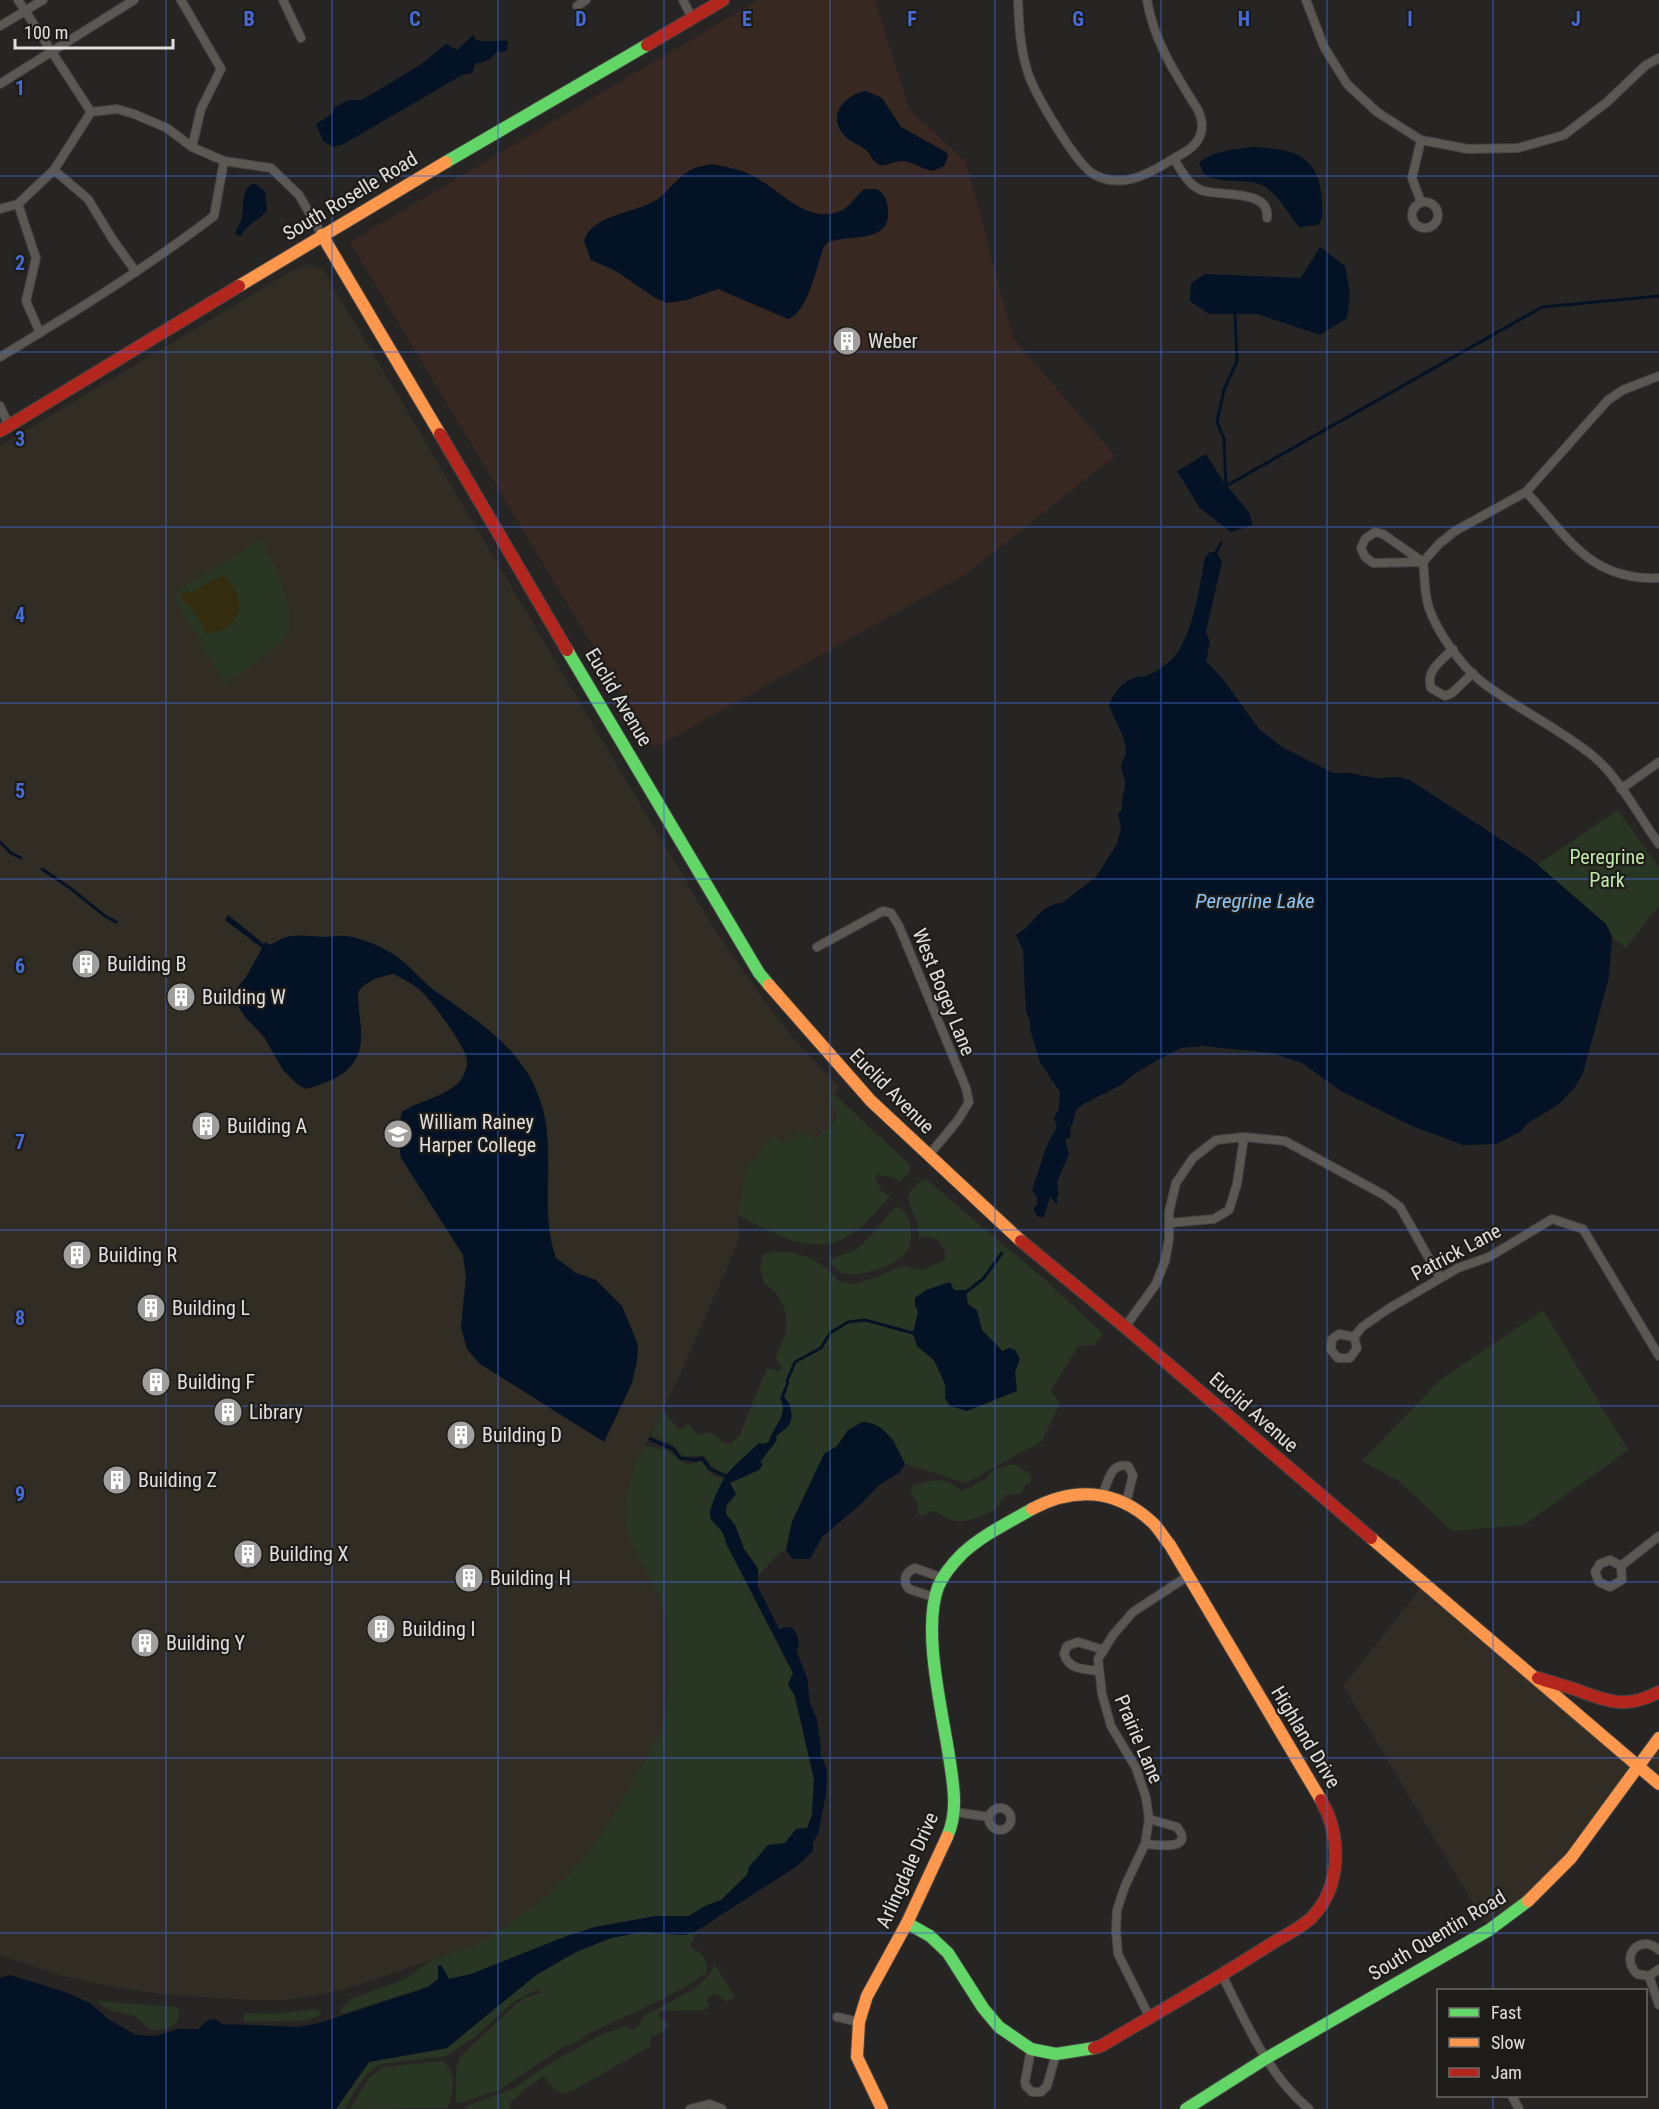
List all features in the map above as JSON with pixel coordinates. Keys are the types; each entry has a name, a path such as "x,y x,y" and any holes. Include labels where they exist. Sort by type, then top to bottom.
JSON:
{"main road":[{"name":"South Roselle Road","path":"4,429 322,235 723,0"},
{"name":"Euclid Avenue","path":"322,235 759,973 802,1024 871,1101 1008,1230 1125,1327 1659,1784"},
{"name":"Highland Drive","path":"907,1923 930,1936 948,1953 983,2008 999,2027 1031,2049 1056,2054 1101,2046 1150,2018 1313,1917 1330,1891 1336,1871 1336,1846 1328,1812 1170,1545 1153,1523 1126,1503 1103,1494"},
{"name":"Arlingdale Drive","path":"882,2109 857,2057 859,2022 867,1996 907,1923 949,1833 955,1812 933,1649 932,1622 938,1588 943,1578 962,1555 978,1541 1035,1507 1066,1495 1103,1494"},
{"path":"1533,1677 1605,1702 1621,1704 1635,1702 1659,1692"},
{"name":"South Quentin Road","path":"1186,2109 1265,2059 1489,1930 1534,1897 1571,1858 1659,1738"}],"street":[{"path":"18,0 91,112"},
{"path":"0,26 43,0"},
{"path":"0,84 134,0"},
{"path":"182,0 221,69 201,109 192,147"},
{"path":"283,0 301,38"},
{"path":"577,6 586,0"},
{"path":"683,0 692,18"},
{"path":"1018,0 1021,43 1029,76 1066,142 1082,164 1095,175 1119,181 1145,176 1174,159 1193,146 1202,127 1202,118 1159,43 1152,26 1147,0"},
{"path":"1306,0 1324,47 1347,84 1377,112 1421,140 1468,149 1518,148 1564,135 1607,102 1646,65 1659,58"},
{"path":"91,112 117,109 134,114 166,129 192,147 224,161 271,168 298,195 322,235"},
{"path":"0,209 18,204 54,170 91,112"},
{"path":"1421,140 1412,178 1421,202"},
{"path":"1174,159 1194,186 1202,191 1238,194 1258,200 1268,213 1268,218"},
{"path":"0,357 136,272 214,216 224,161"},
{"path":"54,170 88,199 136,272"},
{"path":"18,204 36,258 26,301 40,333"},
{"path":"1659,376 1623,390 1608,400 1526,492 1455,531 1438,544 1423,562 1428,607 1453,649 1473,673 1481,681 1569,738 1595,758 1621,789 1659,844"},
{"path":"0,406 4,429"},
{"path":"1526,492 1583,555 1602,568 1618,575 1638,579 1659,578"},
{"path":"1375,532 1383,534 1423,562 1373,563 1365,557 1361,548 1375,532"},
{"path":"1453,649 1432,670 1428,681 1431,688 1445,696 1452,693 1473,673"},
{"path":"1621,789 1659,762"},
{"name":"West Bogey Lane","path":"817,947 883,910 891,914 899,926 966,1088 969,1102 958,1120 929,1155"},
{"path":"1169,1223 1214,1219 1229,1210 1237,1184 1244,1137"},
{"path":"1125,1327 1156,1284 1165,1261 1169,1239 1169,1212 1176,1183 1193,1158 1216,1140 1244,1137 1286,1142 1384,1195 1400,1207 1440,1278"},
{"name":"Patrick Lane","path":"1354,1337 1362,1326 1440,1278 1458,1268 1489,1257 1513,1240 1551,1220 1582,1229 1659,1356"},
{"path":"1103,1494 1114,1468 1120,1465 1128,1466 1133,1475 1126,1503"},
{"path":"1621,1566 1659,1536"},
{"path":"936,1598 909,1589 905,1581 906,1577 915,1568 943,1578"},
{"name":"Prairie Lane","path":"1150,2018 1118,1954 1116,1930 1117,1910 1125,1886 1145,1844 1149,1819 1146,1798 1136,1768 1111,1726 1102,1694 1098,1659 1113,1635 1133,1612 1188,1576"},
{"path":"1099,1671 1076,1668 1067,1662 1064,1654 1067,1646 1078,1642 1104,1650"},
{"path":"955,1812 989,1816"},
{"path":"1145,1844 1173,1846 1177,1845 1181,1838 1177,1827 1149,1819"},
{"path":"1659,1950 1648,1944 1642,1944 1632,1951 1630,1963 1637,1974 1649,1976 1659,1969"},
{"path":"1222,1975 1265,2059 1292,2095 1309,2109"},
{"path":"1649,1976 1659,2005"},
{"path":"837,2017 859,2022"},
{"path":"1031,2049 1025,2082 1032,2092 1041,2092 1047,2086 1056,2054"},
{"path":"690,2109 709,2104 722,2109"}],"shaded area":[{"path":"758,0 875,0 909,109 966,162 1013,338 1115,456 966,574 654,748 350,242"},
{"name":"William Rainey Harper College","path":"309,264 322,269 326,274 712,925 765,1002 794,1039 840,1088 829,1101 837,1115 831,1124 813,1139 738,1215 739,1240 679,1377 636,1463 645,1567 658,1595 666,1621 670,1648 670,1681 661,1730 620,1804 594,1845 567,1876 538,1903 475,1945 355,1986 320,1995 283,2000 249,2000 161,1994 112,1987 59,1975 0,1955 0,446 295,269"},
{"path":"1424,1584 1637,1766 1659,1738 1659,1784 1638,1766 1571,1858 1489,1930 1343,1686"}],"green space":[{"path":"262,540 287,600 290,624 287,633 276,646 225,683 175,600 178,590"},
{"name":"Peregrine Park","path":"1618,810 1659,867 1659,905 1626,948 1612,937 1606,924 1537,865"},
{"path":"834,1094 910,1165 909,1172 900,1182 878,1174 875,1178 882,1192 890,1196 868,1220 849,1235 818,1245 802,1243 770,1232 738,1215 745,1171 772,1137 782,1142 802,1131 813,1139 831,1125 837,1115 829,1101"},
{"path":"926,1179 1051,1285 1103,1334 1095,1345 1078,1346 1051,1391 1060,1403 1042,1441 966,1483 905,1464 893,1439 848,1430 837,1446 824,1454 792,1522 786,1550 781,1551 759,1575 755,1563 744,1549 735,1525 726,1514 730,1483 760,1462 776,1437 787,1427 788,1402 784,1397 789,1383 780,1398 784,1405 781,1418 769,1442 763,1444 728,1473 717,1470 705,1456 683,1456 672,1444 650,1436 663,1410 679,1430 688,1424 696,1433 701,1435 709,1432 723,1443 731,1443 739,1436 767,1368 779,1371 782,1367 776,1360 785,1333 786,1316 779,1297 765,1284 760,1267 763,1255 783,1252 804,1256 823,1266 838,1281 855,1284 905,1266 923,1271 945,1260 945,1251 938,1239 924,1236 919,1240 918,1226 908,1198 915,1186","holes":["977,1311 982,1330 1002,1351 945,1398 945,1384 934,1360 917,1346 913,1333 918,1312"]},
{"path":"896,1206 906,1214 911,1228 910,1243 904,1255 891,1264 872,1271 845,1274 838,1271 828,1260 856,1250"},
{"path":"1543,1310 1628,1450 1524,1525 1452,1531 1399,1481 1362,1461 1440,1380"},
{"path":"645,1445 668,1451 687,1464 702,1462 711,1474 724,1480 720,1487 712,1521 725,1534 726,1544 793,1673 791,1679 793,1691 814,1779 812,1815 807,1828 796,1829 785,1843 768,1846 749,1867 747,1875 721,1900 689,1916 655,1916 595,1927 471,1974 448,1979 444,1969 438,1970 438,1979 428,1987 341,2014 341,2008 348,2004 350,1999 401,1981 432,1960 475,1945 538,1903 567,1876 594,1845 620,1804 661,1730 670,1681 670,1648 666,1621 658,1595 629,1537 625,1518 626,1496 636,1463"},
{"path":"1016,1464 1031,1475 1031,1482 1025,1486 1021,1494 1006,1495 997,1507 989,1512 965,1521 952,1520 934,1511 930,1511 925,1516 918,1514 918,1505 911,1494 913,1486 926,1481 938,1480 950,1483 961,1491 986,1479 994,1469"},
{"path":"642,1932 684,1935 695,1932 694,1941 690,1944 691,1948 704,1957 706,1973 666,1997 565,2046 499,2090 460,2103 456,2102 456,2067 460,2057 515,2005 524,1998 541,1993 538,1989 513,2002 476,2036 447,2056 382,2064 376,2067 360,2083 345,2109 336,2109 369,2062 447,2048 536,1975 576,1952 611,1938"},
{"path":"714,1963 735,1997 726,2002 714,1994 707,1999 709,2006 705,2010 660,2011 658,2016 668,2023 668,2026 664,2031 651,2037 651,2046 574,2090 562,2094 553,2088 544,2076 509,2104 511,2109 464,2107 515,2088 541,2069 600,2035 627,2026 632,2030 639,2025 645,2015 700,1984 712,1971"},
{"path":"98,2001 176,2007 179,2009 178,2020 167,2029 151,2030 135,2016 108,2010"},
{"path":"316,2009 321,2012 320,2016 303,2021 247,2022 243,2020 245,2013 272,2014"},
{"path":"442,2061 447,2064 452,2076 451,2097 447,2108 350,2109 369,2078 383,2067"}],"sand":[{"path":"223,575 237,592 238,611 235,619 228,626 207,634 190,605 182,601 181,595 186,591 192,592"}],"water":[{"path":"473,35 476,40 480,41 508,41 507,51 497,52 489,60 475,64 472,73 462,75 342,145 333,147 323,141 316,124 332,114 335,107 348,100 361,100 377,91 420,65 446,44 457,50"},
{"path":"866,91 882,98 901,127 946,152 948,157 944,166 932,171 905,161 881,165 874,161 866,150 845,137 839,127 838,112 852,96"},
{"path":"1254,147 1293,153 1311,165 1320,187 1322,202 1322,215 1318,225 1299,227 1267,188 1256,183 1214,179 1203,172 1199,163 1217,153"},
{"path":"712,164 748,174 794,204 817,213 829,214 841,211 865,189 877,189 886,200 887,220 883,228 876,233 827,243 823,248 806,299 800,309 788,319 718,289 687,300 667,303 657,299 616,271 591,260 584,241 596,225 605,219 649,204 662,196 689,171"},
{"path":"252,184 265,191 267,211 246,228 241,236 235,234 241,221 246,191"},
{"path":"1320,247 1345,266 1350,294 1347,318 1320,335 1257,314 1209,314 1190,301 1191,283 1205,274 1301,278"},
{"path":"1206,454 1222,480 1249,512 1253,525 1231,532 1200,508 1177,471"},
{"name":"Peregrine Lake","path":"1210,552 1216,552 1222,561 1206,632 1210,642 1206,661 1222,678 1260,730 1282,747 1333,773 1349,773 1375,778 1399,777 1410,780 1531,859 1606,924 1612,937 1609,977 1583,1073 1575,1087 1559,1104 1528,1123 1520,1132 1496,1144 1463,1145 1412,1126 1341,1091 1302,1063 1272,1053 1202,1046 1181,1048 1076,1110 1070,1128 1071,1136 1065,1140 1069,1154 1057,1182 1059,1193 1057,1204 1050,1197 1044,1217 1038,1217 1033,1208 1037,1205 1037,1197 1032,1190 1047,1145 1057,1127 1054,1118 1059,1109 1060,1092 1040,1062 1030,1029 1030,1020 1026,1012 1023,950 1016,935 1048,907 1062,903 1096,877 1117,844 1121,828 1118,814 1122,809 1125,783 1121,767 1126,748 1109,705 1123,684 1155,672 1178,653 1189,628 1198,597 1205,557"},
{"path":"228,915 264,944 266,942 270,945 296,936 343,936 364,940 382,948 409,966 429,986 482,1024 510,1050 522,1065 532,1081 545,1119 548,1139 548,1219 556,1258 576,1273 596,1280 622,1306 638,1345 632,1383 604,1442 480,1364 467,1349 461,1327 466,1277 463,1255 401,1158 397,1131 402,1112 447,1091 464,1075 467,1063 465,1054 448,1024 418,988 394,974 374,979 358,992 361,1043 353,1063 347,1070 329,1081 306,1089 297,1084 283,1070 264,1037 237,1005 237,988 246,977 262,948 225,920"},
{"path":"950,1282 954,1290 966,1290 968,1304 977,1310 982,1330 1002,1351 1009,1348 1015,1350 1020,1359 1015,1372 1017,1391 967,1411 950,1406 945,1398 945,1384 934,1360 917,1346 913,1333 918,1312 915,1298 926,1290"},
{"path":"788,1379 789,1383 784,1397 791,1411 790,1423 776,1437 777,1440 760,1462 763,1464 759,1470 730,1483 736,1494 726,1506 726,1514 735,1525 744,1549 758,1569 758,1587 779,1629 787,1627 794,1629 797,1635 799,1647 796,1650 807,1677 810,1703 817,1719 820,1753 827,1771 826,1794 818,1834 813,1842 813,1851 797,1866 695,1932 684,1935 642,1932 611,1938 576,1952 536,1975 447,2048 369,2062 336,2109 0,2109 0,1978 10,1975 65,1992 90,2003 108,2019 136,2035 156,2036 178,2029 198,2029 208,2020 216,2019 222,2024 298,2027 319,2023 428,1987 438,1979 438,1966 441,1965 449,1979 471,1974 595,1927 656,1916 689,1916 721,1900 747,1875 749,1867 768,1845 785,1843 796,1829 807,1828 812,1815 814,1779 795,1696 788,1685 793,1673 723,1533 710,1516 716,1494 728,1473 759,1443 769,1442 782,1415 783,1404 780,1398"},
{"path":"862,1422 884,1430 894,1442 905,1464 900,1472 879,1485 860,1505 822,1537 810,1559 793,1559 786,1550 792,1522 824,1454 837,1446 848,1430"}],"waterway":[{"path":"1226,486 1542,307 1659,296"},
{"path":"1226,487 1224,439 1217,422 1224,390 1237,361 1235,314"},
{"path":"1215,554 1221,543"},
{"path":"0,842 11,853 21,858"},
{"path":"42,869 116,922"},
{"path":"965,1293 983,1279 1002,1253"},
{"path":"787,1381 795,1362 821,1348 830,1333 848,1322 865,1320 915,1332"},
{"path":"650,1439 673,1449 680,1458 696,1460 702,1458 710,1469 728,1477"}],"traffic: fast":[{"path":"446,162 647,45"},
{"path":"567,650 759,973 769,985"},
{"path":"947,1837 953,1817 954,1797 933,1647 932,1625 938,1587 952,1565 970,1547 1032,1509"},
{"path":"1186,2109 1265,2059 1489,1930 1528,1901"},
{"path":"907,1923 930,1936 948,1953 983,2008 999,2027 1031,2049 1056,2054 1094,2048"}],"traffic: slow":[{"path":"239,286 446,162"},
{"path":"322,235 440,434"},
{"path":"769,985 871,1101 1021,1241"},
{"path":"1032,1509 1064,1497 1079,1494 1095,1495 1125,1503 1153,1523 1170,1545 1321,1800"},
{"path":"1371,1538 1659,1784"},
{"path":"1528,1901 1571,1858 1659,1738"},
{"path":"882,2109 857,2057 859,2022 867,1996 907,1923 947,1837"}],"traffic: jam":[{"path":"647,45 723,0"},
{"path":"0,431 239,286"},
{"path":"440,434 567,650"},
{"path":"1021,1241 1371,1538"},
{"path":"1538,1678 1616,1702 1636,1701 1659,1692"},
{"path":"1094,2048 1203,1986 1297,1929 1313,1916 1322,1904 1334,1875 1335,1844 1328,1814 1321,1800"}],"place":[{"name":"Weber","path":"847,341"},
{"name":"Building B","path":"86,964"},
{"name":"Building W","path":"181,997"},
{"name":"Building A","path":"206,1126"},
{"name":"William Rainey Harper College","path":"398,1134"},
{"name":"Building R","path":"77,1255"},
{"name":"Building L","path":"151,1308"},
{"name":"Building F","path":"156,1382"},
{"name":"Library","path":"228,1412"},
{"name":"Building D","path":"461,1435"},
{"name":"Building Z","path":"117,1480"},
{"name":"Building X","path":"248,1554"},
{"name":"Building H","path":"469,1578"},
{"name":"Building I","path":"381,1629"},
{"name":"Building Y","path":"145,1643"}]}
